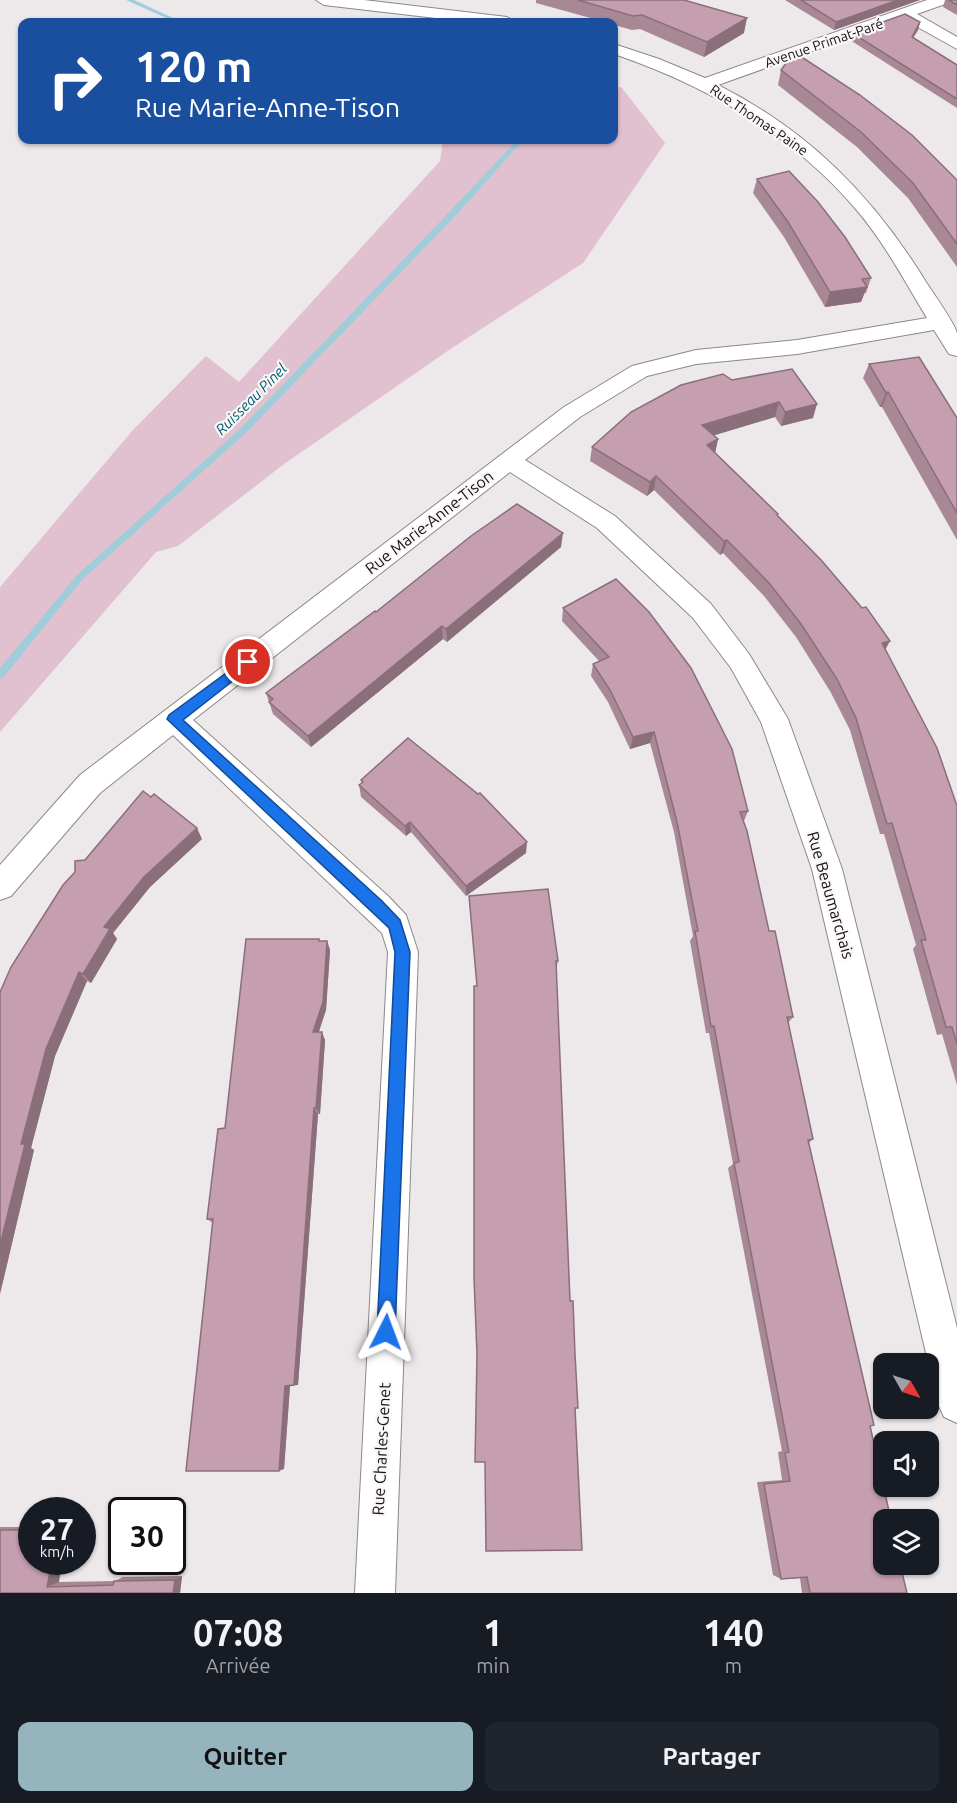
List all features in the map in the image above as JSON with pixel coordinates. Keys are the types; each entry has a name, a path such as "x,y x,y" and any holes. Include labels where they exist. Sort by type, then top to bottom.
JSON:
{"street":[{"path":"324,0 474,18"},
{"name":"Avenue Primat-Paré","path":"705,84 942,0"},
{"path":"905,14 957,44"},
{"name":"Rue Thomas Paine","path":"618,51 705,84 797,143 846,187 886,236 957,349"},
{"name":"Rue Marie-Anne-Tison","path":"0,886 90,784 572,412 640,371 696,357 797,347 940,322"},
{"name":"Rue Beaumarchais","path":"509,461 606,522 702,611 740,661 774,719 827,869 957,1404"},
{"name":"Rue Charles-Genet","path":"174,719 377,906 395,925 403,952 375,1593"}],"shaded area":[{"path":"618,86 622,88 665,143 583,263 452,348 284,464 178,546 156,552 0,732 0,587 132,431 206,356 239,382 440,161 442,144 618,144"}],"building":[{"path":"578,0 684,0 747,18 707,42 642,15 633,16"},
{"path":"801,0 898,0 836,22"},
{"path":"905,14 920,22 912,37 957,65 957,99 852,33"},
{"path":"794,52 860,95 912,135 957,180 957,244 913,183 861,132 781,70"},
{"path":"789,171 818,202 845,237 871,278 862,279 867,287 830,292 788,222 757,179"},
{"path":"919,357 957,418 957,513 888,392 886,393 869,364"},
{"path":"792,369 817,404 785,412 779,402 702,425 718,439 707,445 778,514 862,608 866,607 890,641 882,643 937,748 957,806 957,1044 952,1027 946,1027 921,940 926,940 892,823 887,824 856,718 837,679 801,624 769,583 727,540 724,541 656,476 650,482 592,447 631,412 681,385 723,374 732,380"},
{"path":"517,504 563,533 446,629 442,626 308,736 269,702 273,699 266,693 376,612 471,536"},
{"path":"616,579 649,612 691,668 732,749 748,811 740,812 747,831 769,931 775,931 793,1017 787,1017 813,1139 808,1140 874,1425 870,1426 873,1439 873,1497 886,1497 889,1509 873,1509 873,1575 903,1575 907,1593 810,1593 807,1577 781,1579 764,1484 790,1481 785,1453 789,1452 734,1163 739,1162 714,1026 711,1026 695,931 698,931 677,822 654,732 633,737 610,690 593,664 609,657 563,608"},
{"path":"408,738 478,794 480,793 527,842 466,886 410,822 405,826 359,785 363,782 361,780"},
{"path":"143,791 151,797 154,794 197,828 144,877 104,927 110,929 83,974 79,972 46,1049 21,1144 25,1144 0,1245 0,992 11,967 63,885 75,872 75,861 85,860"},
{"path":"548,889 558,961 556,961 570,1301 573,1301 578,1408 575,1408 582,1550 486,1551 485,1462 475,1462 477,1355 474,1277 474,986 477,986 469,896"},
{"path":"246,939 319,939 319,941 327,941 323,1002 313,1032 322,1032 316,1108 314,1108 294,1385 285,1386 279,1471 186,1471 213,1219 207,1219 218,1129 225,1128"},
{"path":"0,1530 18,1530 18,1575 49,1575 47,1587 113,1585 114,1581 175,1580 173,1593 0,1593"}],"waterway":[{"name":"Ruisseau Pinel","path":"129,0 170,18"},
{"name":"Ruisseau Pinel","path":"0,675 80,577 245,429 457,209 516,144"}],"route":[{"path":"248,662 174,719 377,906 395,925 403,952 386,1332"}]}
